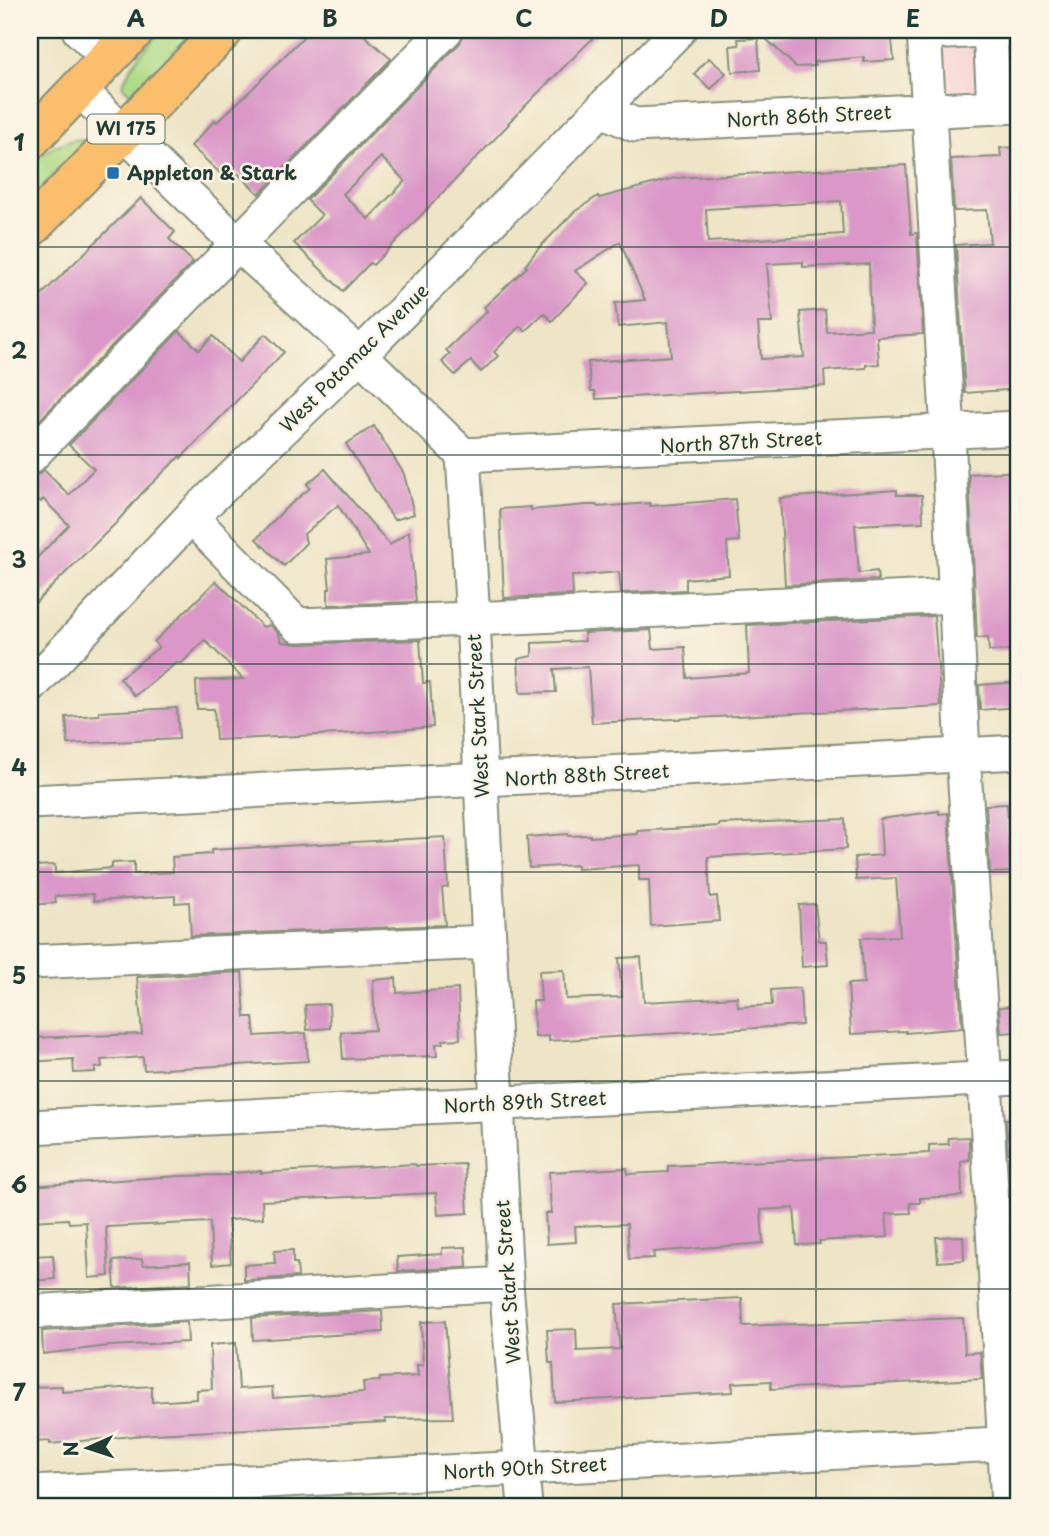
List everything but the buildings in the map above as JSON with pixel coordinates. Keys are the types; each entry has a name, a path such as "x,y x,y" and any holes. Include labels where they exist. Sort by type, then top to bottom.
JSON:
{"main road":[{"name":"WI 175","path":"31,137 135,30"},
{"name":"WI 175","path":"30,228 223,30"}],"street":[{"path":"79,30 108,58"},
{"path":"30,457 446,30"},
{"name":"West Potomac Avenue","path":"30,687 191,517 360,355 679,30"},
{"path":"984,30 936,31 929,111 948,433 962,755 1012,1444 1008,1506"},
{"path":"990,30 1007,107"},
{"path":"79,89 463,455"},
{"name":"North 86th Street","path":"602,110 635,125 1007,107"},
{"name":"North 87th Street","path":"463,455 1019,428"},
{"name":"West Stark Street","path":"463,455 506,1283 525,1506"},
{"path":"191,517 297,625 955,596"},
{"name":"North 88th Street","path":"30,802 1019,752"},
{"path":"30,961 489,942"},
{"name":"North 89th Street","path":"30,1127 1019,1077"},
{"path":"30,1312 506,1283"},
{"name":"North 90th Street","path":"30,1493 1012,1444"}],"shaded area":[{"path":"924,30 1019,30 1019,106 929,111"}],"green space":[{"path":"162,30 195,30 132,95 122,86 139,56"},
{"path":"81,139 84,143 30,201 30,166 53,147"}],"place":[{"name":"Appleton & Stark","path":"113,173"}]}
